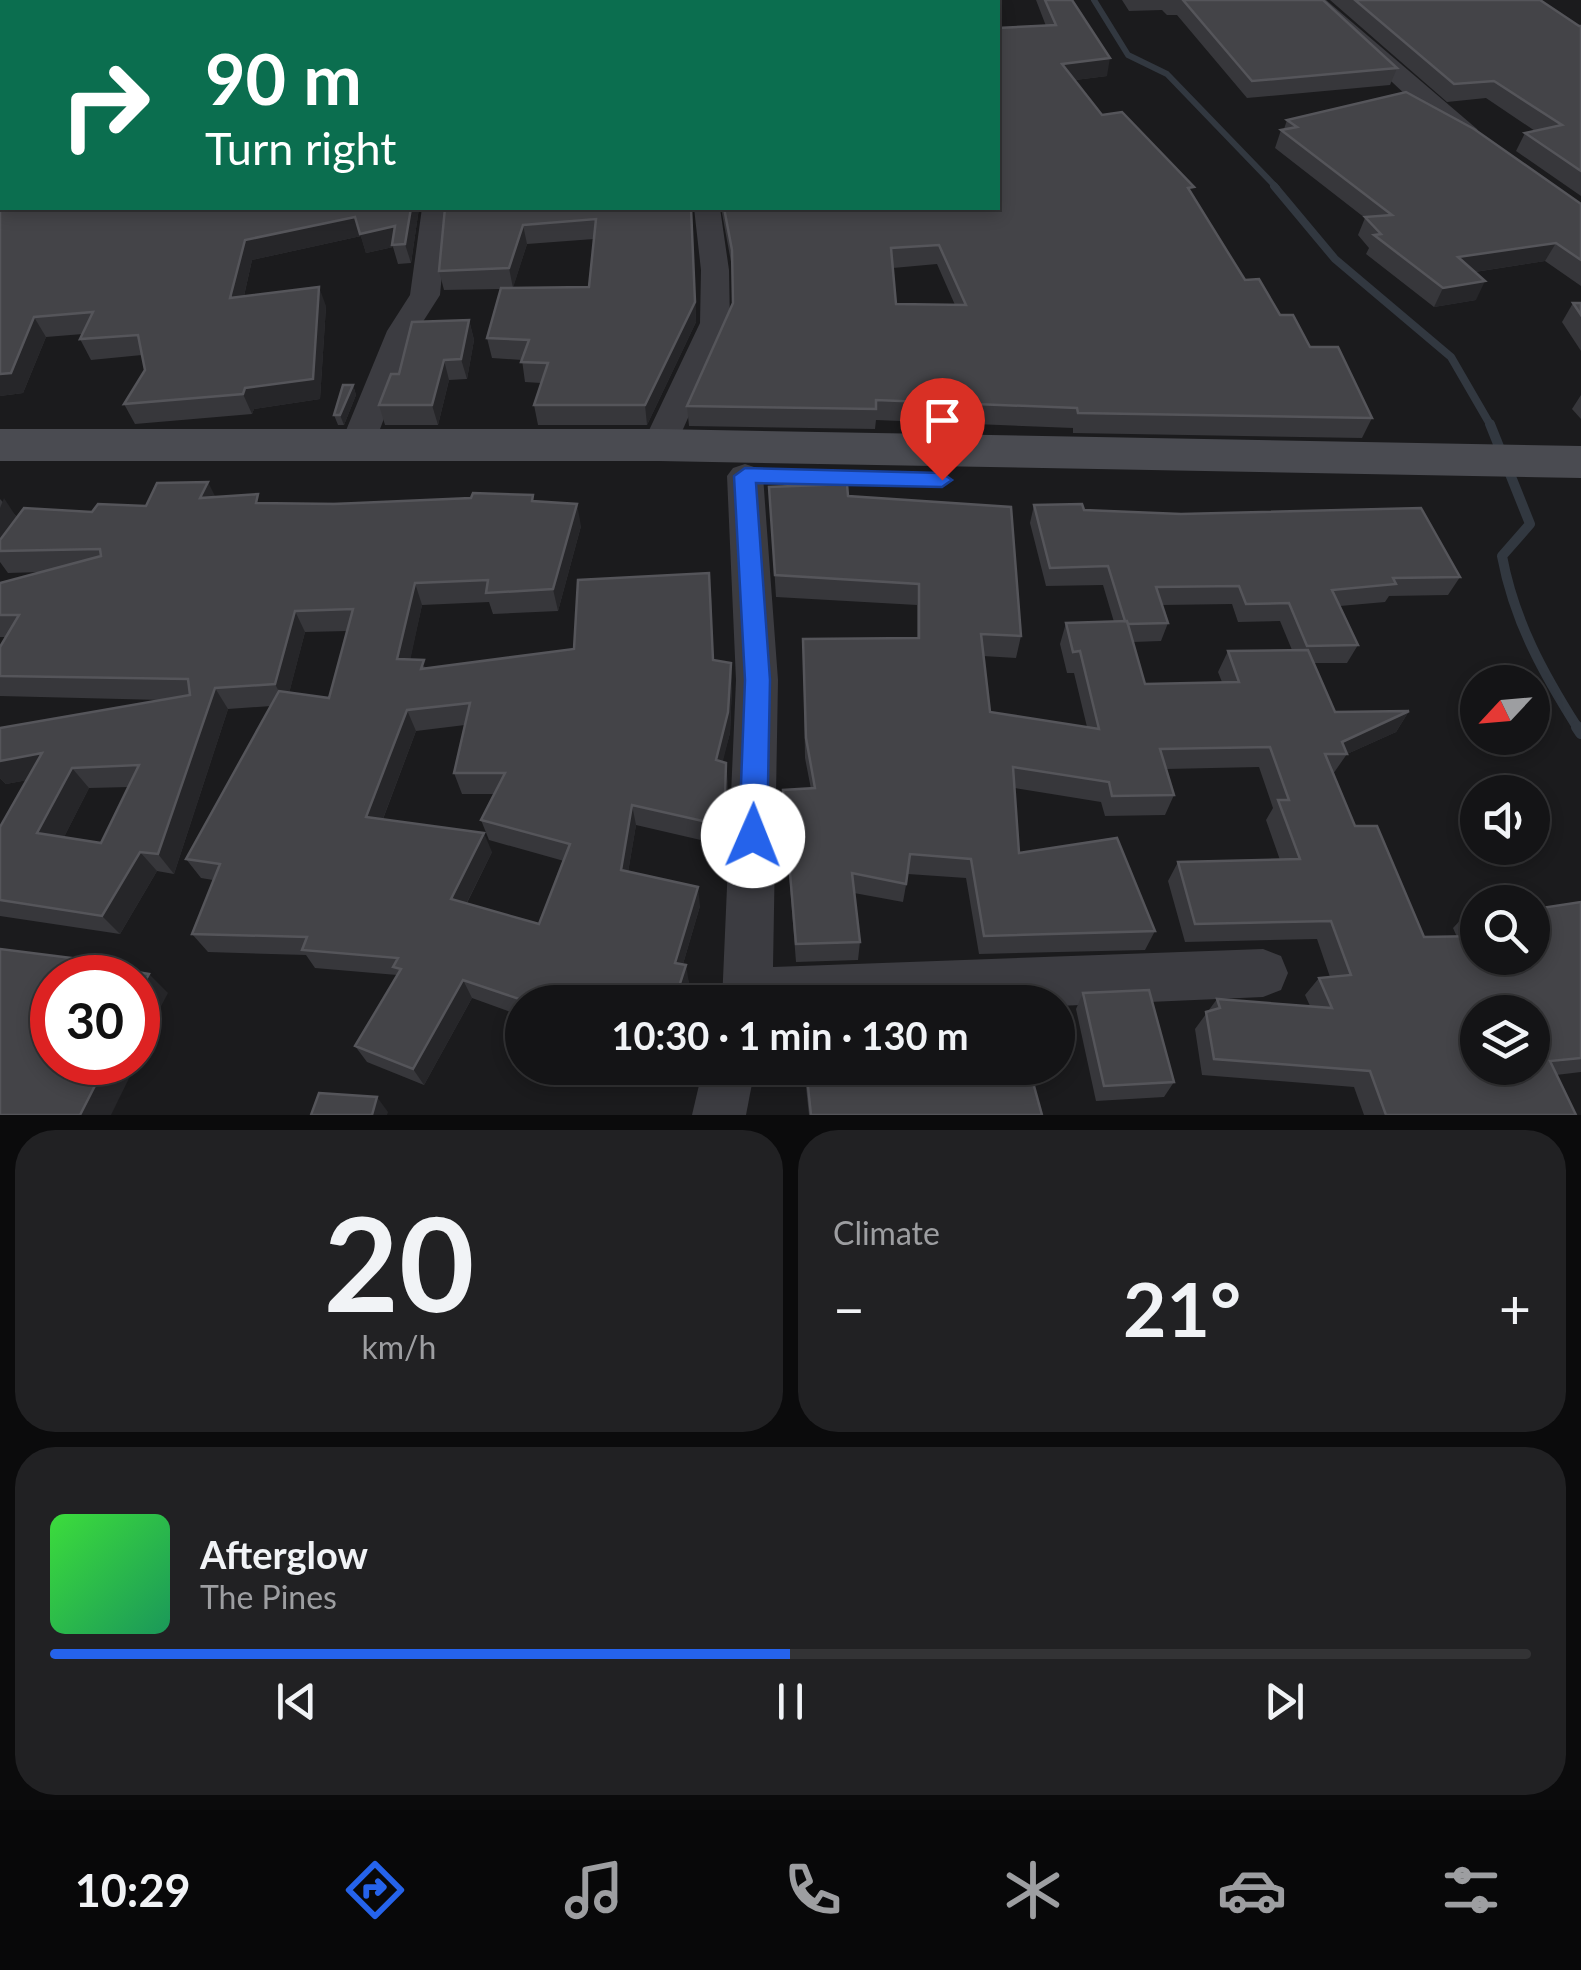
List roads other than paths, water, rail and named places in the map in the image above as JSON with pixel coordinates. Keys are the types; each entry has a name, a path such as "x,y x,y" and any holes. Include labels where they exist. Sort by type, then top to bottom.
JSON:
{"main road":[{"path":"0,445 358,445 465,459 745,476 1578,472"},
{"path":"0,476 465,459 659,445 1408,475"}],"street":[{"path":"1314,0 1430,105 1492,151"},
{"path":"358,445 402,331 424,295 435,210"},
{"path":"659,445 715,323 715,270 706,210"},
{"path":"745,476 758,680 748,985"},
{"path":"1016,985 1263,973"},
{"path":"720,1115 726,1085"}],"waterway":[{"path":"1094,0 1128,55 1167,74 1277,188"},
{"path":"1274,186 1335,259 1451,357 1490,425"},
{"path":"1490,425 1530,524 1502,556 1507,580 1532,647 1579,730"}]}
